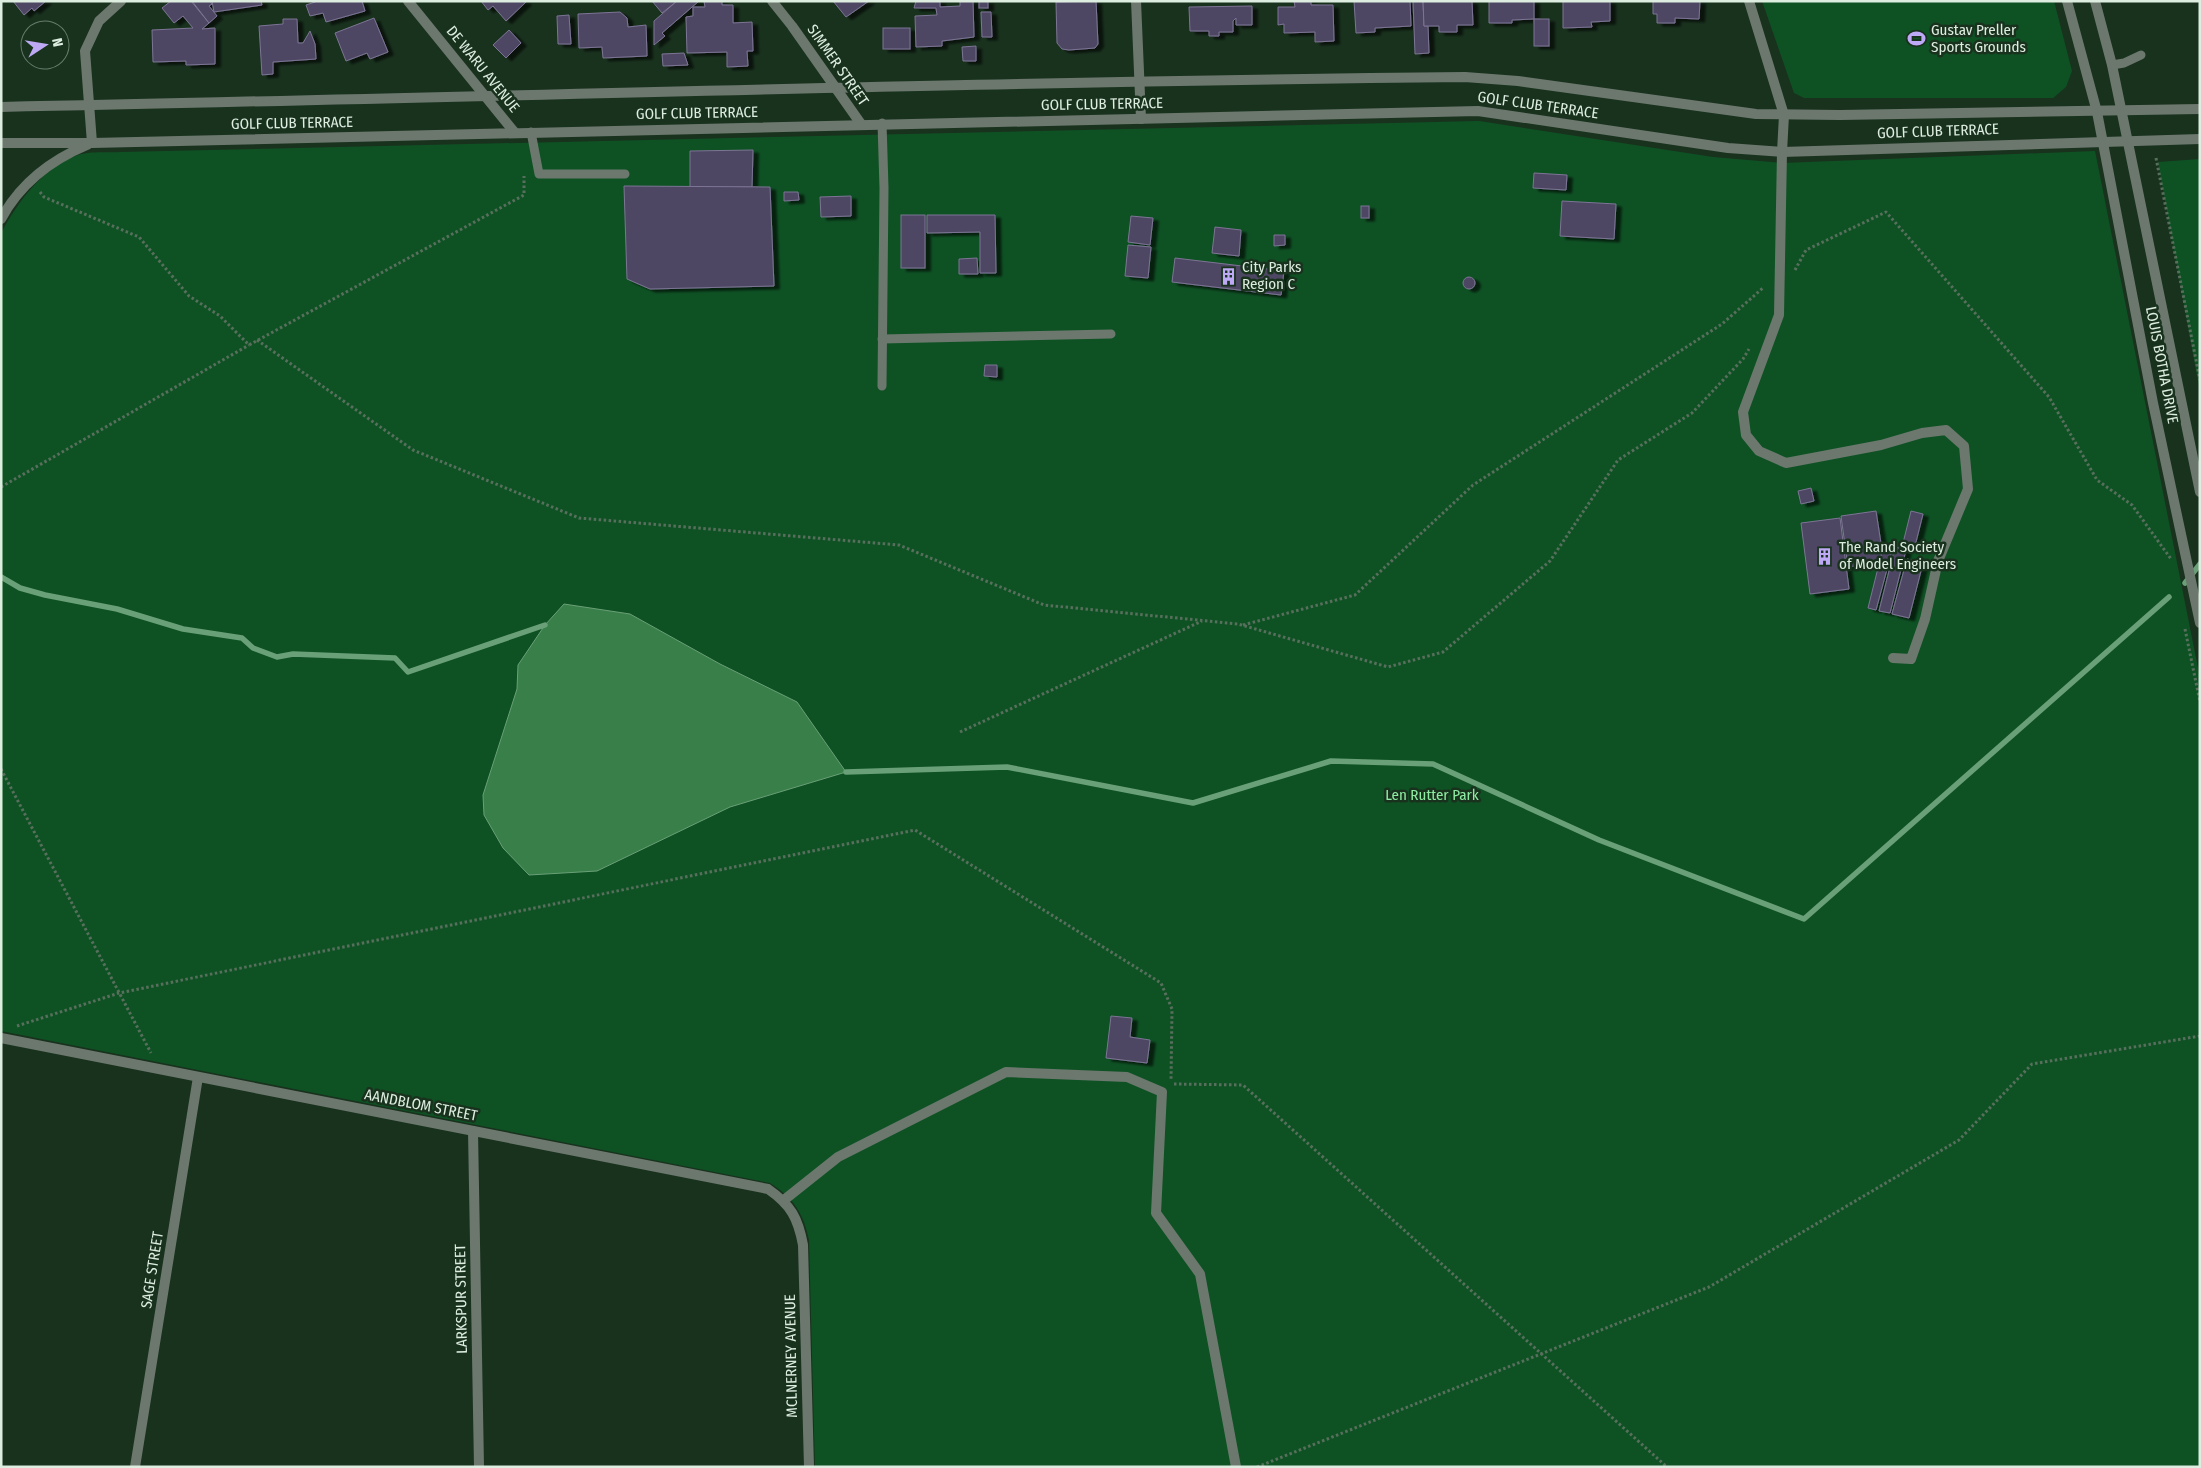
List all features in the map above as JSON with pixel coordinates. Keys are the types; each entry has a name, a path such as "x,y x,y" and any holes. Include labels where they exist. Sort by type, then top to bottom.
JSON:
{"street":[{"path":"1,219 8,206 30,181 59,158 92,143 90,105 86,86 86,51 99,21 121,1"},
{"name":"DE WARU AVENUE","path":"408,1 515,133"},
{"name":"SIMMER STREET","path":"772,1 792,26 861,124"},
{"path":"1136,1 1141,119"},
{"path":"1748,1 1784,114 1779,316 1743,412 1746,435 1758,451 1786,463 1881,445 1922,433 1946,430 1964,446 1968,489 1938,561 1925,619 1911,659 1893,658"},
{"name":"LOUIS BOTHA DRIVE","path":"2067,1 2097,112 2153,403 2200,623"},
{"name":"LOUIS BOTHA DRIVE","path":"2095,1 2112,65 2200,492"},
{"name":"GOLF CLUB TERRACE","path":"1,107 486,95 836,89 1138,80 1464,77 1518,81 1726,112 1784,114 2122,112 2200,109"},
{"name":"GOLF CLUB TERRACE","path":"1,143 92,143 1478,111 1728,148 1782,152 2200,139"},
{"name":"AANDBLOM STREET","path":"1,1038 768,1189 784,1200"},
{"path":"784,1200 838,1157 1006,1072 1127,1077 1162,1092 1156,1212 1200,1274 1236,1467"},
{"name":"SAGE STREET","path":"135,1467 198,1077"},
{"name":"LARKSPUR STREET","path":"472,1131 480,1467"},
{"name":"MCLNERNEY AVENUE","path":"784,1200 794,1215 803,1245 809,1467"}],"lane":[{"path":"2112,65 2124,63 2141,55"},
{"path":"882,124 884,188 882,386"},
{"path":"531,132 538,174 625,174"},
{"path":"882,340 1111,334"}],"path":[{"path":"2156,158 2200,380"},
{"path":"1,487 248,345 524,195 524,169"},
{"path":"30,181 44,197 139,238 189,296 220,316 248,345"},
{"path":"1792,262 1806,250 1886,212 2049,397 2096,480 2132,504 2171,559 2173,569"},
{"path":"1792,275 1806,250"},
{"path":"1243,625 1354,594 1473,485 1722,324 1771,281"},
{"path":"257,340 413,450 579,518 899,546 1044,604 1238,624 1388,667 1443,652 1550,560 1618,460 1692,413 1743,359 1753,342"},
{"path":"960,732 1202,621"},
{"path":"2184,626 2200,702"},
{"path":"1,769 159,1069"},
{"path":"11,1028 119,993 915,830 1161,983 1172,1009 1171,1084 1243,1085 1667,1467"},
{"path":"1257,1467 1709,1287 1959,1140 2032,1064 2200,1036"}],"green space":[{"name":"Gustav Preller Sports Grounds","path":"1762,1 2054,1 2072,71 2066,87 2053,98 1804,98 1794,93"},
{"name":"Len Rutter Park","path":"1479,121 1713,157 1782,163 2095,151 2200,678 2200,1467 815,1467 809,1240 801,1214 785,1194 770,1183 1,1031 1,233 15,209 33,187 54,168 65,161 78,155 99,152"},
{"path":"2200,159 2200,392 2158,162"}],"shaded area":[{"path":"564,604 630,614 720,664 797,702 846,772 730,807 597,871 529,875 503,848 484,815 483,795 517,689 518,665 545,625"}],"building":[{"path":"13,1 46,1 34,11 32,8 24,15"},
{"path":"171,1 191,1 209,23 202,29 215,28 215,64 186,65 186,61 153,62 152,30 193,28 183,16 174,23 162,8"},
{"path":"192,1 210,1 212,4 209,6 217,16 209,23"},
{"path":"212,1 261,1 262,5 214,12"},
{"path":"318,1 362,1 365,11 326,22 323,13 310,16 306,5"},
{"path":"481,1 526,2 506,21 493,6 488,10"},
{"path":"652,1 677,1 662,13"},
{"path":"677,1 699,1 662,33 665,36 654,45 654,21"},
{"path":"704,1 722,1 722,5 733,5 733,23 752,22 753,51 747,51 748,66 727,67 727,52 687,53 686,17 693,16 693,7 705,7"},
{"path":"833,1 869,1 846,17"},
{"path":"916,1 940,1 940,7 960,6 960,1 973,1 974,37 942,41 942,46 916,47 915,16 937,15 936,8 914,8"},
{"path":"979,1 988,1 988,8 979,8"},
{"path":"1096,1 1098,44 1095,48 1062,49 1057,43 1056,2"},
{"path":"1294,1 1311,1 1311,5 1333,5 1334,41 1315,42 1315,32 1284,33 1284,24 1278,25 1278,7 1295,7"},
{"path":"1354,1 1410,1 1411,26 1375,28 1375,32 1356,33"},
{"path":"1413,1 1423,1 1424,26 1428,26 1429,53 1415,54"},
{"path":"1423,1 1472,1 1473,25 1457,25 1457,32 1439,32 1439,26 1424,26"},
{"path":"1489,1 1534,1 1534,19 1512,20 1512,23 1489,23"},
{"path":"1563,1 1610,1 1610,21 1591,22 1592,27 1563,28"},
{"path":"1653,1 1700,1 1699,19 1675,18 1675,23 1657,23 1657,14 1653,14"},
{"path":"1252,6 1252,25 1236,25 1236,18 1233,21 1233,32 1219,32 1219,36 1209,36 1209,31 1190,31 1189,7"},
{"path":"620,12 627,18 628,27 646,25 647,56 603,58 602,47 579,48 578,14"},
{"path":"981,12 991,12 992,37 982,37"},
{"path":"569,15 571,44 558,44 557,16"},
{"path":"374,18 388,52 370,59 367,53 346,61 335,33"},
{"path":"283,19 297,19 298,43 303,43 310,31 315,44 316,59 273,62 273,74 262,75 259,26 283,24"},
{"path":"1534,19 1549,19 1549,46 1534,46"},
{"path":"883,28 910,28 910,49 883,49"},
{"path":"509,30 521,43 506,58 493,45"},
{"path":"976,46 976,61 963,61 962,47"},
{"path":"684,53 688,65 663,66 662,54"},
{"path":"753,150 752,187 690,187 690,151"},
{"path":"1534,173 1567,175 1566,190 1533,188"},
{"path":"624,186 770,187 774,286 650,289 627,279"},
{"path":"784,192 798,192 799,200 784,201"},
{"path":"851,196 851,216 821,217 820,197"},
{"path":"1562,201 1616,204 1614,239 1560,236"},
{"path":"1361,206 1369,206 1369,218 1361,218"},
{"path":"901,215 925,215 925,268 901,268"},
{"path":"927,215 995,215 996,273 980,273 980,232 927,233"},
{"path":"1131,216 1153,218 1150,245 1128,242"},
{"name":"City Parks Region C","path":"1215,227 1241,230 1239,256 1212,253"},
{"name":"City Parks Region C","path":"1274,235 1285,235 1285,245 1274,246"},
{"path":"1128,245 1151,247 1148,278 1125,276"},
{"path":"977,258 978,274 959,274 959,259"},
{"name":"City Parks Region C","path":"1175,258 1284,271 1281,295 1172,282"},
{"path":"1471,277 1474,278 1474,288 1467,289 1464,288 1463,281 1464,278"},
{"path":"985,365 997,365 997,377 984,376"},
{"name":"The Rand Society of Model Engineers","path":"1811,488 1814,501 1801,504 1798,491"},
{"name":"The Rand Society of Model Engineers","path":"1876,511 1882,550 1880,562 1848,567 1841,516"},
{"name":"The Rand Society of Model Engineers","path":"1911,511 1923,514 1914,550 1902,547"},
{"name":"The Rand Society of Model Engineers","path":"1840,518 1849,589 1810,594 1801,523"},
{"name":"The Rand Society of Model Engineers","path":"1884,544 1893,547 1876,610 1868,608"},
{"name":"The Rand Society of Model Engineers","path":"1895,547 1906,550 1890,613 1879,611"},
{"name":"The Rand Society of Model Engineers","path":"1907,559 1923,563 1909,618 1892,614"},
{"path":"1111,1016 1132,1018 1130,1037 1150,1040 1147,1063 1106,1058"}],"waterway":[{"path":"2185,583 2200,564"},
{"path":"1,577 20,588 45,595 117,609 183,629 242,638 253,648 277,657 293,654 395,658 408,672 545,625"},
{"path":"846,772 1007,767 1193,803 1331,761 1433,764 1599,840 1804,919 2169,597"}],"place":[{"name":"Gustav Preller Sports Grounds","path":"1917,39"},
{"name":"City Parks Region C","path":"1228,276"},
{"name":"The Rand Society of Model Engineers","path":"1825,556"}]}
